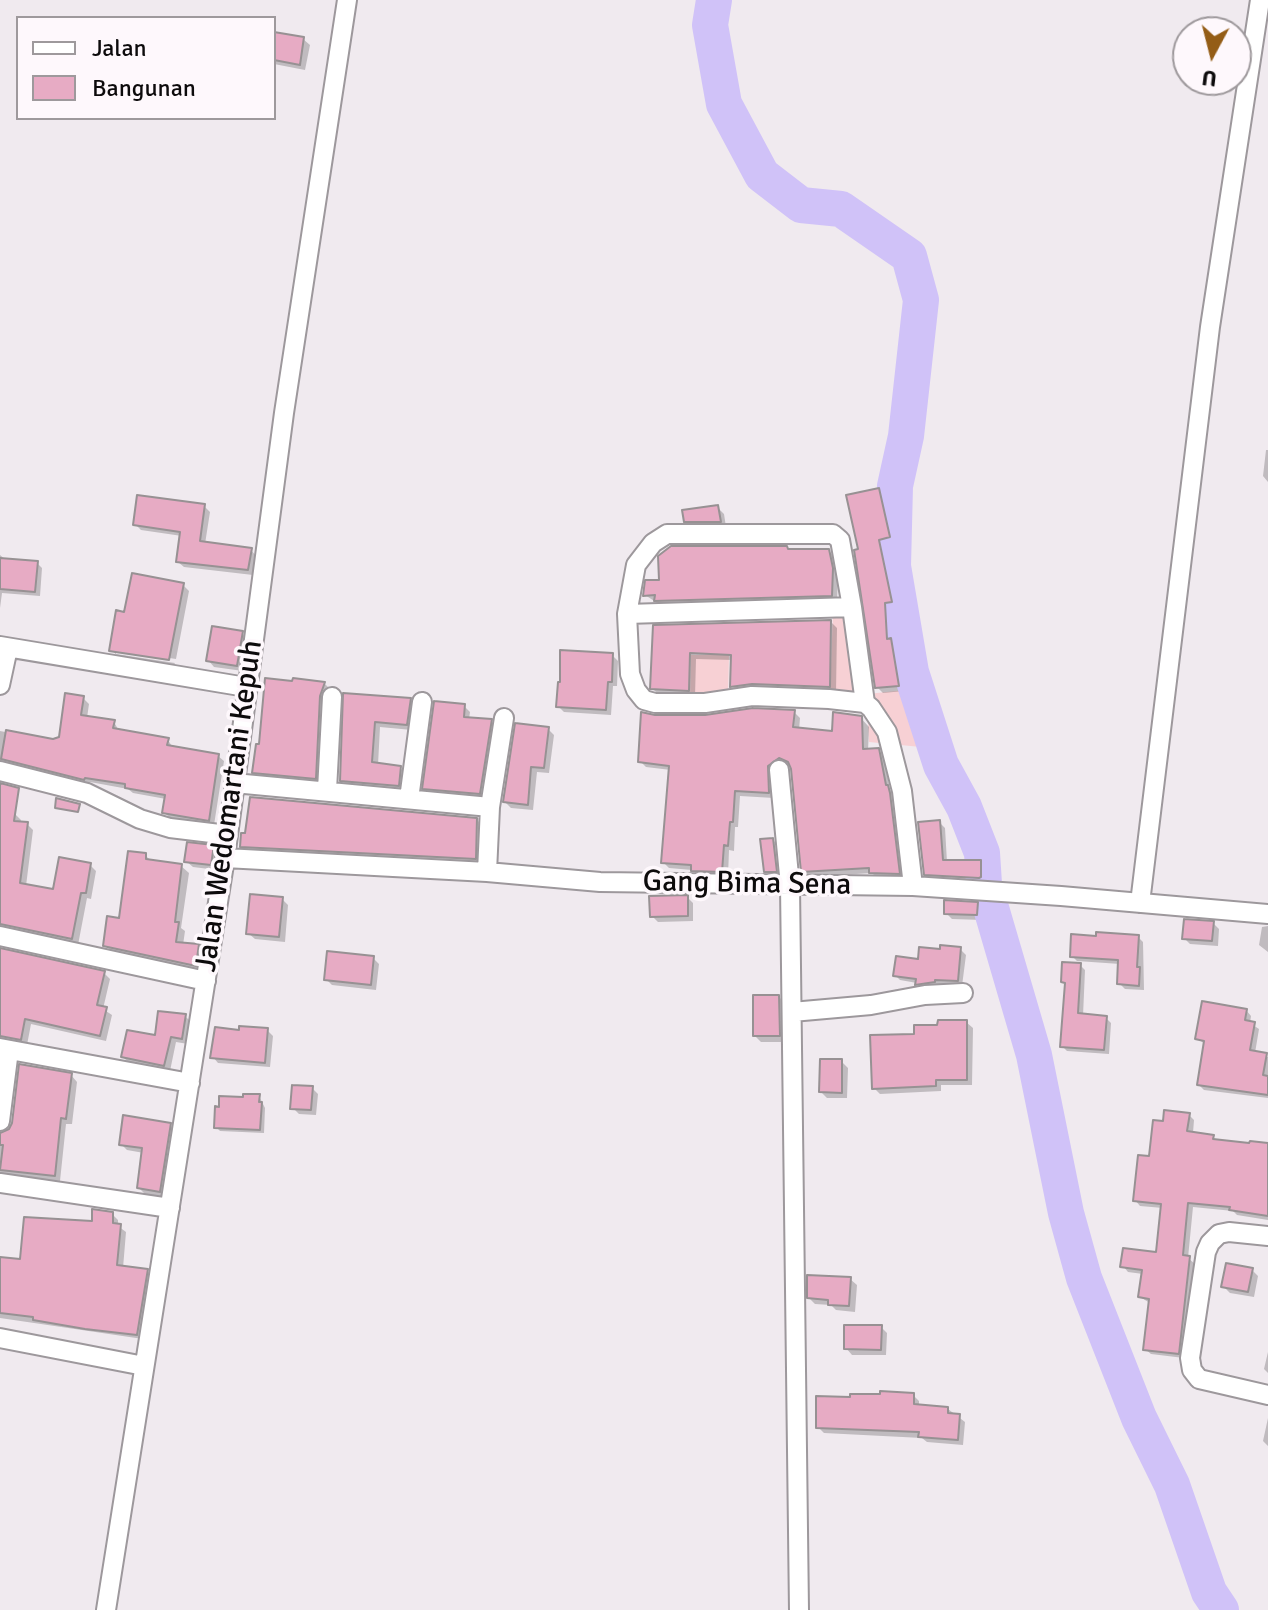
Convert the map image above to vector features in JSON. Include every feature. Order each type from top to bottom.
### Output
[{"type":"street","name":"Jalan Wedomartani Kepuh","points":[[106,1610],[225,858],[284,413],[347,0]]},
{"type":"street","points":[[1140,903],[1210,327],[1260,0]]},
{"type":"street","points":[[865,703],[752,696],[705,703],[655,703],[644,700],[630,674],[627,614],[636,565],[659,537],[676,533],[833,534],[840,540],[865,703],[882,721],[892,752],[902,791],[913,886]]},
{"type":"street","points":[[627,614],[852,607]]},
{"type":"street","points":[[0,685],[4,647],[246,687]]},
{"type":"street","points":[[327,790],[332,697]]},
{"type":"street","points":[[409,799],[422,702]]},
{"type":"street","points":[[487,872],[490,807],[504,718]]},
{"type":"street","points":[[779,770],[790,886],[799,1610]]},
{"type":"street","points":[[0,771],[87,793],[140,819],[170,828],[228,835]]},
{"type":"street","points":[[234,783],[490,807]]},
{"type":"street","name":"Gang Bima Sena","points":[[225,858],[487,872],[600,882],[913,886],[1268,914]]},
{"type":"street","points":[[0,936],[206,981]]},
{"type":"street","points":[[792,1012],[963,993]]},
{"type":"street","points":[[0,1121],[4,1049],[190,1083]]},
{"type":"street","points":[[0,1183],[170,1208]]},
{"type":"street","points":[[1268,1236],[1224,1233],[1210,1243],[1190,1358],[1192,1370],[1199,1379],[1268,1395]]},
{"type":"street","points":[[0,1338],[144,1366]]},
{"type":"shaded area","points":[[833,612],[850,612],[863,696],[830,690]]},
{"type":"shaded area","points":[[691,655],[729,655],[728,698],[690,699]]},
{"type":"shaded area","points":[[906,690],[921,747],[869,742],[867,694]]},
{"type":"building","points":[[276,32],[304,37],[300,65],[276,60]]},
{"type":"building","points":[[879,488],[890,537],[879,540],[892,602],[885,603],[887,639],[891,638],[899,686],[875,688],[854,550],[858,549],[846,495]]},
{"type":"building","points":[[137,495],[205,504],[200,541],[252,548],[248,570],[176,562],[180,532],[133,525]]},
{"type":"building","points":[[718,505],[721,522],[684,522],[682,510]]},
{"type":"building","points":[[671,546],[829,549],[833,568],[832,596],[654,601],[655,595],[643,596],[645,580],[659,580],[658,556]]},
{"type":"building","points":[[0,558],[38,561],[35,592],[0,589]]},
{"type":"building","points":[[132,573],[184,583],[169,660],[109,651],[116,610],[124,612]]},
{"type":"building","points":[[831,620],[830,687],[752,684],[730,687],[731,655],[690,653],[689,691],[650,689],[653,625]]},
{"type":"building","points":[[212,626],[243,631],[237,666],[206,661]]},
{"type":"building","points":[[560,650],[613,653],[612,682],[608,682],[606,710],[556,707]]},
{"type":"building","points":[[265,678],[325,682],[320,696],[316,779],[252,773],[256,744],[259,744]]},
{"type":"building","points":[[65,693],[84,696],[81,715],[115,720],[113,728],[169,738],[167,745],[219,754],[209,821],[162,813],[165,795],[125,788],[125,784],[84,780],[1,759],[6,730],[53,739],[59,737]]},
{"type":"building","points":[[343,693],[411,698],[407,725],[375,722],[372,762],[401,766],[399,786],[340,781]]},
{"type":"building","points":[[434,701],[465,704],[464,717],[492,719],[480,794],[422,789]]},
{"type":"building","points":[[753,708],[795,710],[793,727],[832,731],[833,712],[862,716],[863,749],[879,748],[890,793],[900,874],[869,873],[869,868],[801,872],[791,769],[788,762],[779,758],[768,766],[769,793],[735,791],[733,822],[730,822],[728,846],[724,845],[722,872],[691,871],[691,865],[661,863],[669,766],[638,762],[641,712],[705,715]]},
{"type":"building","points":[[515,723],[549,727],[544,768],[531,767],[528,805],[503,802]]},
{"type":"building","points":[[0,783],[19,788],[14,821],[28,822],[20,883],[53,889],[59,857],[91,863],[86,893],[81,893],[72,939],[0,924]]},
{"type":"building","points":[[250,797],[477,818],[476,859],[240,847]]},
{"type":"building","points":[[56,798],[80,804],[78,812],[55,808]]},
{"type":"building","points":[[940,820],[943,860],[981,860],[981,877],[924,875],[918,822]]},
{"type":"building","points":[[773,838],[777,872],[764,872],[760,839]]},
{"type":"building","points":[[187,842],[214,845],[211,865],[184,862]]},
{"type":"building","points":[[128,851],[146,853],[146,859],[182,864],[175,922],[179,922],[176,942],[199,944],[196,966],[103,946],[107,916],[119,918]]},
{"type":"building","points":[[250,894],[283,897],[279,937],[246,934]]},
{"type":"building","points":[[688,895],[688,916],[650,917],[649,896]]},
{"type":"building","points":[[944,900],[978,902],[977,915],[944,914]]},
{"type":"building","points":[[1184,919],[1214,921],[1212,941],[1182,939]]},
{"type":"building","points":[[1096,932],[1139,935],[1139,986],[1117,984],[1118,960],[1070,957],[1071,934],[1096,936]]},
{"type":"building","points":[[940,945],[961,947],[958,981],[935,980],[915,985],[916,979],[893,976],[896,956],[918,959],[919,947],[940,949]]},
{"type":"building","points":[[0,948],[105,971],[97,1005],[107,1007],[100,1036],[25,1019],[21,1040],[0,1036]]},
{"type":"building","points":[[327,951],[374,956],[371,985],[324,980]]},
{"type":"building","points":[[1062,962],[1081,963],[1078,1013],[1107,1016],[1104,1050],[1060,1047],[1065,983],[1061,982]]},
{"type":"building","points":[[753,995],[779,995],[780,1036],[753,1036]]},
{"type":"building","points":[[1202,1001],[1247,1009],[1245,1020],[1255,1022],[1250,1050],[1267,1053],[1263,1075],[1268,1076],[1268,1095],[1197,1085],[1204,1041],[1195,1039]]},
{"type":"building","points":[[158,1011],[186,1014],[182,1039],[171,1037],[164,1066],[121,1057],[127,1030],[155,1035]]},
{"type":"building","points":[[938,1020],[967,1020],[967,1080],[936,1080],[936,1086],[872,1089],[870,1035],[914,1034],[914,1025],[937,1025]]},
{"type":"building","points":[[239,1026],[268,1028],[265,1063],[210,1058],[215,1027],[239,1030]]},
{"type":"building","points":[[820,1059],[842,1059],[842,1093],[819,1092]]},
{"type":"building","points":[[19,1064],[72,1073],[66,1119],[61,1118],[55,1176],[0,1170],[3,1145],[0,1145],[0,1133],[9,1129],[12,1123]]},
{"type":"building","points":[[292,1085],[313,1086],[311,1110],[290,1109]]},
{"type":"building","points":[[243,1094],[260,1094],[260,1130],[214,1128],[215,1106],[219,1107],[219,1096],[243,1097]]},
{"type":"building","points":[[1164,1110],[1190,1113],[1187,1131],[1214,1135],[1213,1139],[1268,1143],[1268,1216],[1229,1210],[1230,1207],[1188,1203],[1183,1255],[1190,1256],[1179,1354],[1143,1350],[1149,1299],[1138,1297],[1142,1270],[1120,1267],[1123,1248],[1156,1252],[1161,1204],[1133,1201],[1138,1155],[1149,1156],[1153,1120],[1163,1121]]},
{"type":"building","points":[[123,1115],[171,1123],[160,1192],[137,1188],[142,1148],[119,1145]]},
{"type":"building","points":[[92,1209],[113,1212],[113,1223],[121,1224],[117,1265],[148,1269],[137,1335],[0,1313],[0,1257],[20,1259],[24,1217],[92,1221]]},
{"type":"building","points":[[1226,1263],[1253,1268],[1248,1292],[1221,1287]]},
{"type":"building","points":[[807,1275],[851,1277],[849,1306],[828,1305],[828,1300],[807,1298]]},
{"type":"building","points":[[844,1325],[882,1325],[881,1350],[844,1349]]},
{"type":"building","points":[[880,1391],[914,1393],[914,1404],[948,1407],[948,1413],[960,1414],[958,1440],[918,1437],[919,1432],[816,1428],[816,1396],[850,1397],[850,1394],[880,1394]]},
{"type":"waterway","points":[[714,0],[710,25],[724,104],[762,175],[801,205],[841,209],[909,256],[921,300],[906,436],[895,486],[893,566],[911,672],[941,765],[964,807],[982,853],[984,884]]},
{"type":"waterway","points":[[991,908],[1034,1055],[1066,1213],[1084,1278],[1139,1418],[1172,1485],[1209,1592],[1221,1610]]}]
